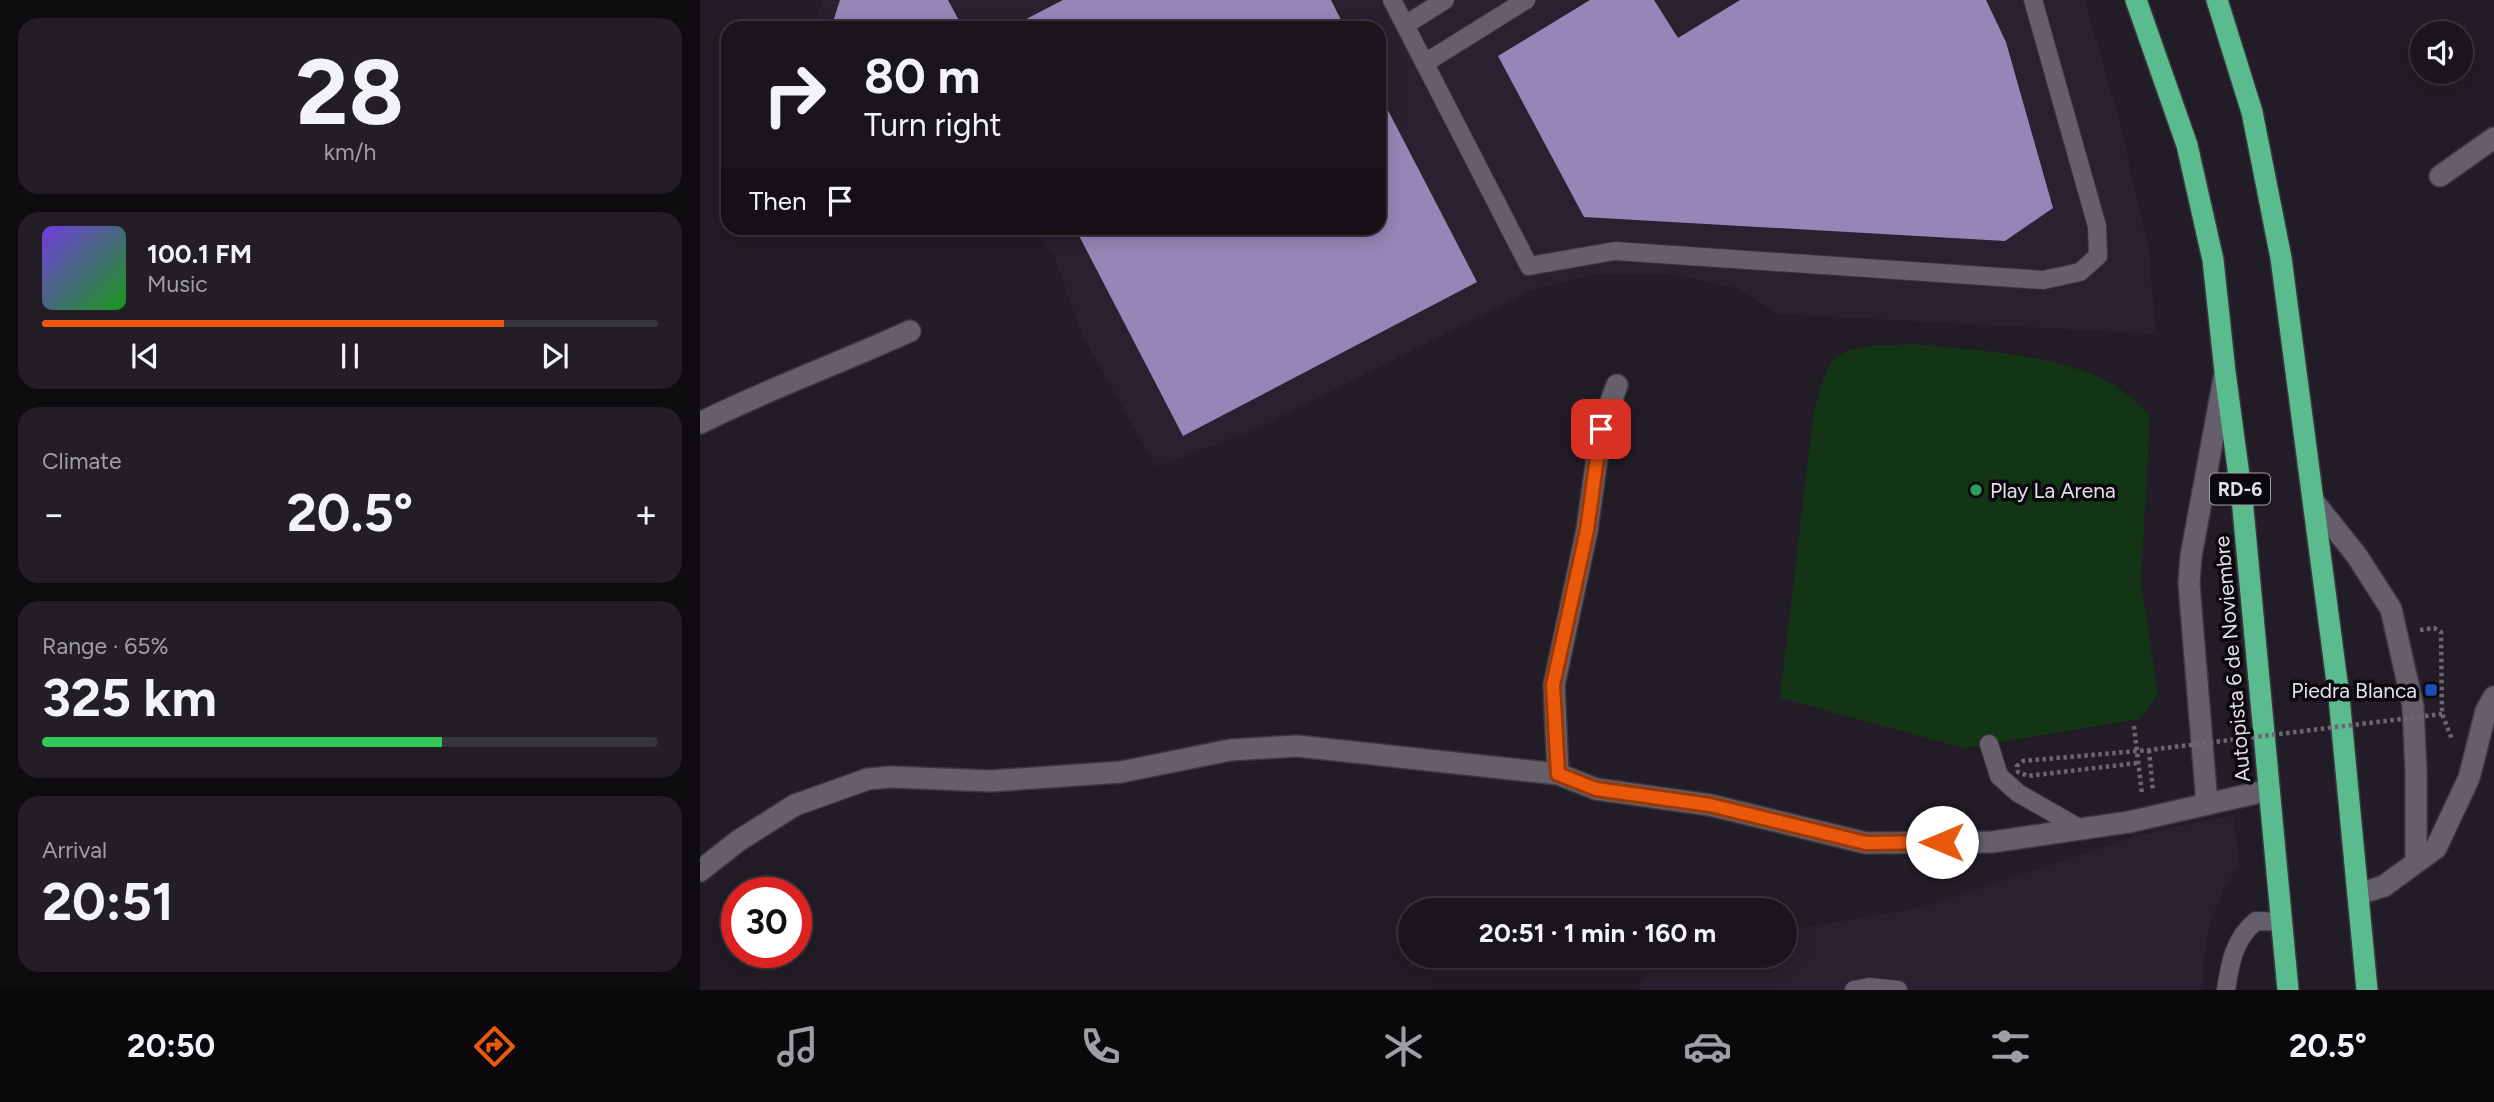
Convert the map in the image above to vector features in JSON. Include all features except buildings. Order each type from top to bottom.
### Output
[{"type":"highway","name":"Autopista 6 de Noviembre","points":[[2136,0],[2188,145],[2213,260],[2242,498],[2288,990]]},
{"type":"highway","points":[[2217,0],[2252,112],[2281,258],[2339,697],[2367,990]]},
{"type":"street","points":[[2440,176],[2494,138]]},
{"type":"street","points":[[700,424],[756,395],[823,370],[909,331]]},
{"type":"street","points":[[2207,804],[2189,584],[2191,556],[2225,372]]},
{"type":"street","points":[[1558,774],[1553,685],[1587,530],[1601,429],[1616,385]]},
{"type":"street","points":[[2314,502],[2357,556],[2391,609],[2413,706],[2416,862]]},
{"type":"street","points":[[2359,894],[2384,886],[2435,848],[2469,778],[2486,710],[2494,697]]},
{"type":"street","points":[[700,871],[737,841],[795,805],[868,779],[891,777],[991,781],[1121,772],[1230,750],[1297,746],[1558,774],[1596,789],[1710,805],[1866,843],[1992,842],[2129,822],[2269,790]]},
{"type":"lane","points":[[1392,0],[1529,266],[1615,251],[2043,280],[2080,272],[2098,256],[2097,226],[2033,0]]},
{"type":"lane","points":[[1405,25],[1445,0]]},
{"type":"lane","points":[[1424,63],[1526,0]]},
{"type":"lane","points":[[1989,744],[1999,776],[2018,793],[2081,829]]},
{"type":"lane","points":[[2226,990],[2234,951],[2245,931],[2256,921],[2283,922]]},
{"type":"lane","points":[[1854,990],[1869,987],[1898,990]]},
{"type":"path","points":[[2137,763],[2028,776],[2018,772],[2017,766],[2024,761],[2149,750],[2442,714],[2441,632],[2434,628],[2397,633]]},
{"type":"path","points":[[2134,726],[2141,794],[2154,793],[2149,750]]},
{"type":"shaded area","points":[[823,0],[2085,0],[2119,119],[2149,251],[2156,334],[1778,314],[1736,288],[1669,274],[1591,275],[1532,290],[1259,428],[1156,467],[1082,335],[1055,259],[1040,235],[1386,235],[1386,21],[816,21]]},
{"type":"shaded area","points":[[2233,815],[2240,865],[2226,885],[2210,923],[2203,962],[2203,990],[1639,990],[1649,968],[1797,968],[1797,929],[1923,907],[2139,835]]},
{"type":"green space","name":"Play La Arena","points":[[1912,344],[2018,355],[2072,367],[2117,387],[2150,415],[2141,584],[2158,694],[2140,719],[1964,748],[1780,698],[1813,417],[1825,376],[1832,362],[1845,352],[1873,346]]},
{"type":"place","name":"Play La Arena","points":[[1976,490]]},
{"type":"place","name":"Piedra Blanca","points":[[2431,690]]},
{"type":"route","points":[[1601,429],[1587,530],[1553,685],[1558,774],[1596,789],[1710,805],[1866,843],[1942,842]]}]
